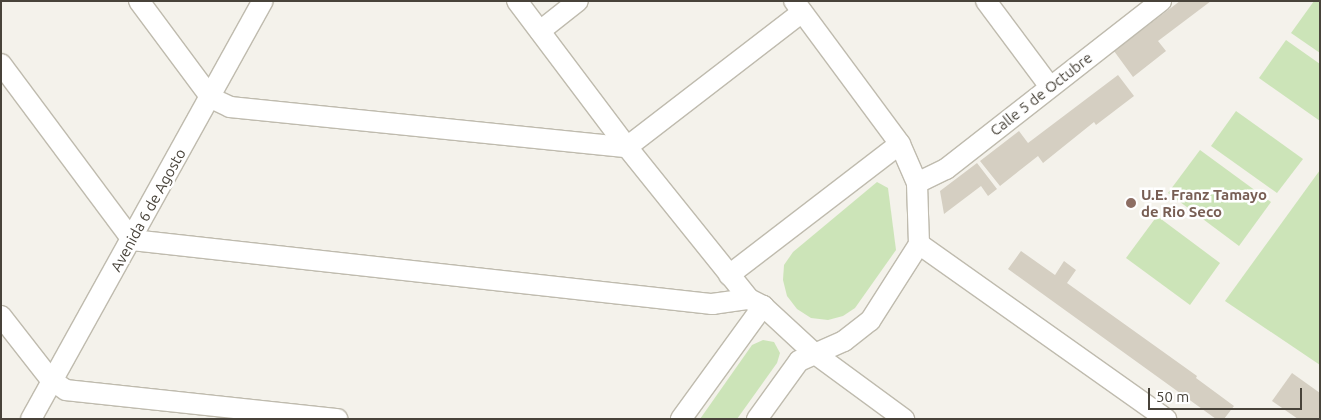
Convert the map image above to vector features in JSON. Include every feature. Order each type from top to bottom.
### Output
[{"type":"street","points":[[139,1],[210,98],[230,107],[627,147],[798,6],[900,144],[917,183],[919,244],[870,321],[844,340],[799,361],[757,419]]},
{"type":"street","name":"Avenida 6 de Agosto","points":[[31,419],[263,1]]},
{"type":"street","points":[[517,1],[627,147],[728,275],[814,353],[904,419]]},
{"type":"street","points":[[540,31],[578,1]]},
{"type":"street","points":[[986,1],[1050,87]]},
{"type":"street","name":"Calle 5 de Octubre","points":[[917,183],[946,169],[1162,1]]},
{"type":"street","points":[[1,64],[132,240],[712,304],[756,302]]},
{"type":"street","points":[[728,275],[900,144]]},
{"type":"street","points":[[919,244],[1166,419]]},
{"type":"street","points":[[681,419],[756,302]]},
{"type":"street","points":[[1,316],[51,380],[66,390],[337,419]]},
{"type":"green space","points":[[1314,1],[1320,1],[1320,53],[1291,33]]},
{"type":"green space","points":[[1286,40],[1320,64],[1320,121],[1259,78]]},
{"type":"green space","points":[[1236,111],[1303,159],[1277,193],[1211,146]]},
{"type":"green space","points":[[1200,150],[1271,202],[1239,246],[1168,193]]},
{"type":"green space","points":[[1320,170],[1320,365],[1225,301]]},
{"type":"green space","points":[[877,182],[888,188],[896,250],[855,308],[843,316],[828,320],[811,318],[797,309],[787,296],[783,280],[784,265],[793,252]]},
{"type":"green space","points":[[1157,216],[1220,263],[1190,305],[1126,258]]},
{"type":"green space","points":[[763,340],[774,342],[780,353],[777,363],[737,419],[700,419],[752,345]]},
{"type":"building","points":[[1180,1],[1211,1],[1158,41],[1166,51],[1133,77],[1114,51]]},
{"type":"building","points":[[1118,75],[1134,96],[1096,125],[1094,122],[1043,163],[1038,156],[1000,186],[980,161],[1019,131],[1028,143]]},
{"type":"building","points":[[977,163],[997,189],[988,196],[981,186],[944,214],[940,191]]},
{"type":"building","points":[[1021,251],[1055,275],[1064,261],[1076,270],[1067,283],[1197,376],[1196,378],[1234,406],[1224,419],[1216,419],[1008,269]]},
{"type":"building","points":[[1292,373],[1320,393],[1320,419],[1298,419],[1272,401]]},
{"type":"place","name":"U.E. Franz Tamayo de Rio Seco","points":[[1131,203]]}]
